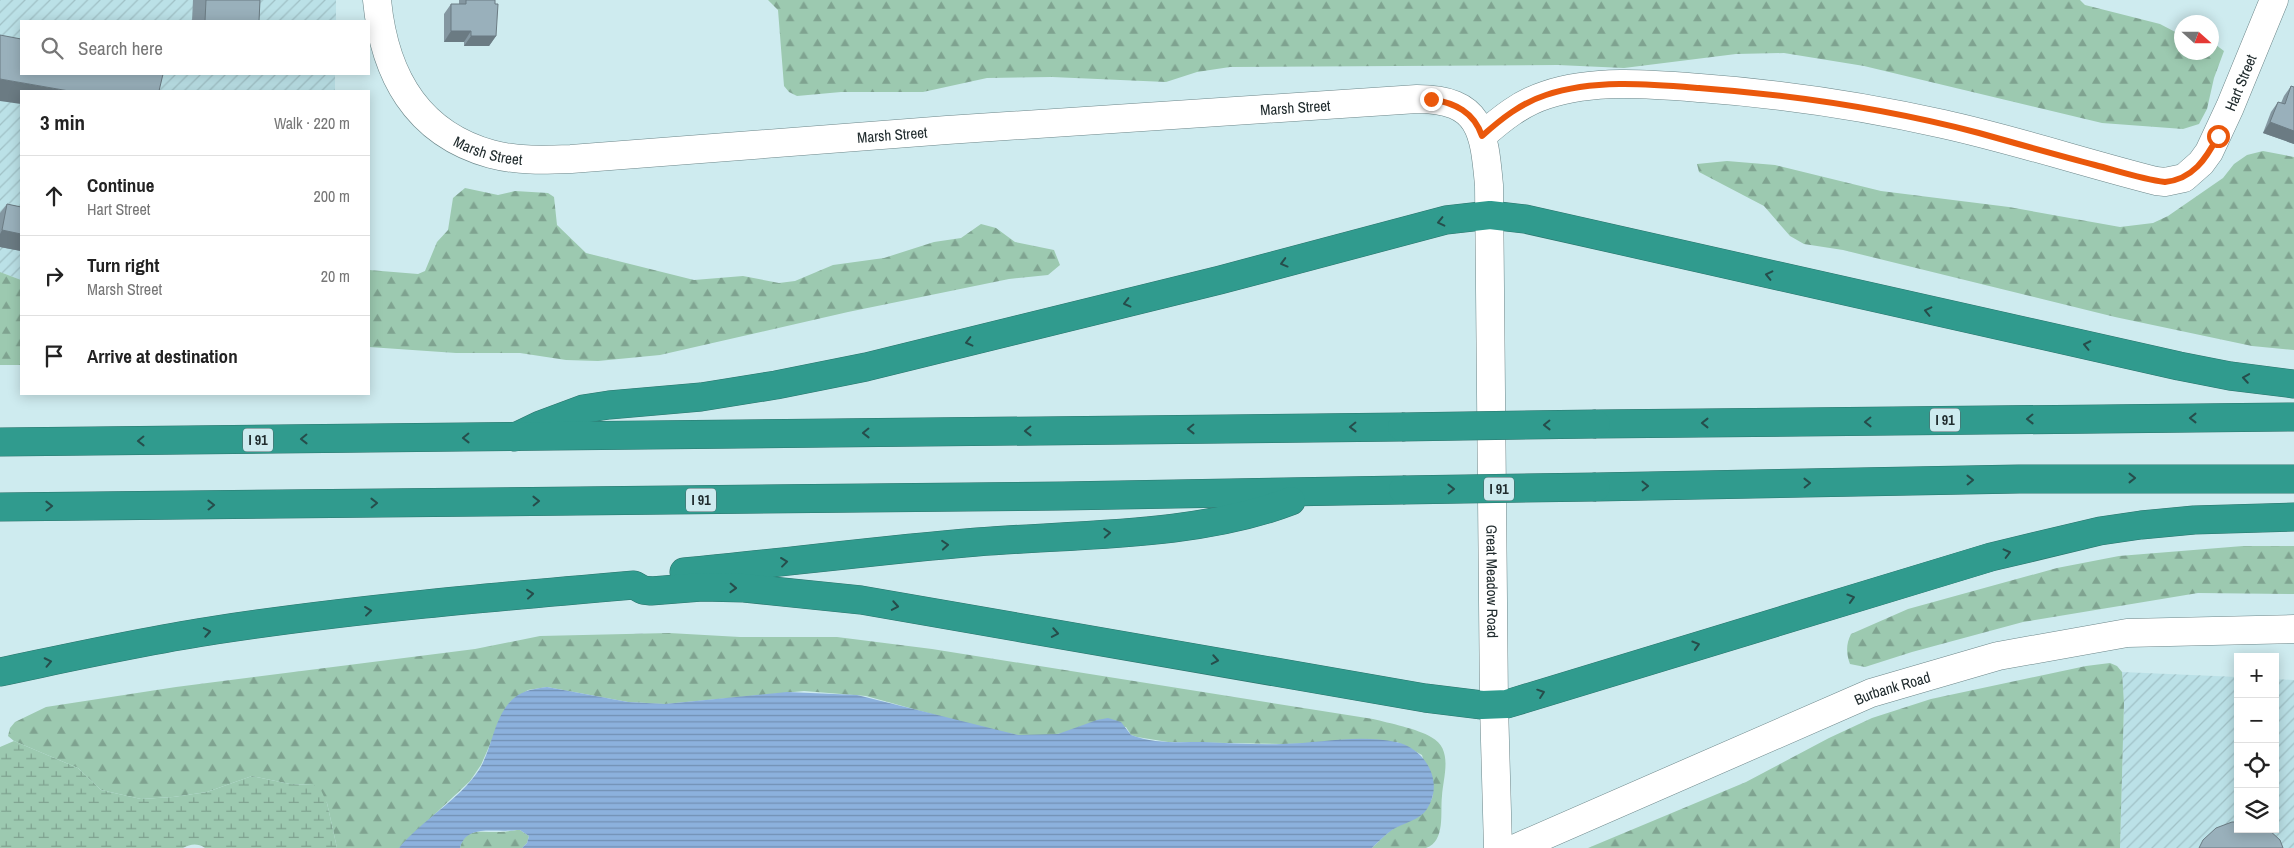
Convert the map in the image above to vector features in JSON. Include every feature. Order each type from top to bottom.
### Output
[{"type":"highway","points":[[515,437],[540,425],[583,409],[701,397],[827,375],[1220,280],[1446,220],[1490,215],[1525,219],[2188,368],[2263,381],[2294,384]]},
{"type":"highway","name":"I 91","points":[[0,442],[2294,417]]},
{"type":"highway","name":"I 91","points":[[0,507],[1313,492],[2019,479],[2294,479]]},
{"type":"highway","points":[[0,672],[166,639],[271,622],[634,584],[641,578],[656,574],[760,565],[889,550],[1188,525],[1253,513],[1285,504],[1313,492]]},
{"type":"highway","points":[[634,584],[643,590],[651,591],[702,587],[744,588],[861,600],[1425,698],[1494,705],[1518,701],[1578,680],[1871,592],[1990,557],[2055,541],[2141,525],[2243,517],[2294,516]]},
{"type":"street","name":"Marsh Street","points":[[377,0],[385,52],[399,82],[413,104],[424,116],[456,140],[492,154],[515,158],[571,159],[947,130],[1417,99],[1444,101],[1464,110],[1475,122],[1482,136]]},
{"type":"street","name":"Hart Street","points":[[1482,136],[1520,107],[1536,99],[1559,92],[1595,86],[1672,86],[1780,95],[1884,112],[1978,133],[2156,181],[2175,181],[2192,173],[2210,152],[2274,0]]},
{"type":"street","name":"Great Meadow Road","points":[[1482,136],[1485,148],[1490,215],[1494,705],[1498,848]]},
{"type":"street","name":"Burbank Road","points":[[1516,848],[1871,693],[1998,656],[2127,633],[2294,629]]},
{"type":"shaded area","points":[[0,0],[336,0],[336,20],[20,20],[20,75],[335,75],[335,90],[20,90],[20,280],[0,272]]},
{"type":"shaded area","points":[[2122,672],[2234,677],[2234,833],[2279,833],[2279,679],[2294,680],[2294,848],[2120,848],[2124,703]]},
{"type":"green space","points":[[768,0],[2080,0],[2085,5],[2160,24],[2174,31],[2174,60],[2219,60],[2219,47],[2224,51],[2214,78],[2207,109],[2199,124],[2183,129],[2102,123],[1864,66],[1784,53],[1736,54],[1624,68],[1558,65],[1230,67],[1197,72],[1166,82],[1052,77],[987,78],[923,92],[841,92],[797,96],[789,92],[784,86],[778,10]]},
{"type":"green space","points":[[2263,151],[2294,157],[2294,350],[2252,346],[2115,317],[1843,250],[1804,244],[1790,236],[1764,206],[1699,172],[1697,164],[1727,161],[1775,165],[1881,191],[2009,207],[2120,227],[2153,223],[2168,216],[2223,178],[2234,164],[2247,155]]},
{"type":"green space","points":[[465,188],[498,195],[515,191],[548,193],[554,197],[557,225],[586,253],[694,280],[743,276],[779,283],[795,281],[833,265],[884,258],[934,242],[961,238],[981,224],[996,228],[1015,242],[1054,250],[1060,265],[1048,275],[1009,279],[848,312],[660,355],[598,361],[566,360],[520,353],[456,353],[370,347],[370,270],[418,274],[425,271],[437,242],[448,230],[453,198]]},
{"type":"green space","points":[[0,272],[20,280],[20,365],[0,365]]},
{"type":"green space","points":[[2243,546],[2294,546],[2294,594],[2198,593],[2023,622],[1912,652],[1865,667],[1850,664],[1847,645],[1851,634],[1908,609],[2057,568],[2119,556]]},
{"type":"green space","points":[[669,633],[740,637],[837,637],[932,649],[1395,724],[1431,737],[1443,749],[1446,764],[1439,833],[1437,839],[1426,848],[1372,848],[1390,831],[1415,818],[1425,810],[1433,796],[1422,755],[1397,742],[1282,744],[1168,742],[1131,735],[1126,727],[1037,736],[1018,735],[986,729],[866,696],[804,691],[665,704],[628,702],[547,687],[528,690],[510,702],[481,765],[470,781],[399,848],[337,848],[327,803],[313,785],[290,784],[252,776],[207,792],[141,799],[101,790],[78,768],[14,741],[8,736],[10,728],[15,722],[46,707],[176,687],[475,649],[540,636]]},
{"type":"green space","points":[[2110,663],[2117,666],[2122,672],[2124,703],[2120,848],[1588,848],[1746,782],[1829,738],[1872,718],[1931,699],[2086,666]]},
{"type":"green space","points":[[14,741],[78,768],[101,790],[141,799],[207,792],[252,776],[290,784],[313,785],[320,788],[327,803],[337,848],[205,848],[194,845],[183,848],[0,848],[0,747]]},
{"type":"green space","points":[[520,830],[529,836],[527,843],[522,848],[460,848],[466,836],[476,832]]},
{"type":"water","points":[[547,687],[628,702],[665,704],[787,692],[857,695],[1018,735],[1058,734],[1108,718],[1121,722],[1131,735],[1158,741],[1272,744],[1354,739],[1382,740],[1406,745],[1416,751],[1429,768],[1434,788],[1432,799],[1424,813],[1416,819],[1392,830],[1372,848],[522,848],[527,843],[529,836],[520,830],[516,830],[475,832],[463,840],[460,848],[399,848],[418,828],[471,781],[483,762],[499,719],[509,703],[521,693]]},
{"type":"building","points":[[206,0],[260,0],[259,20],[205,20]]},
{"type":"building","points":[[466,0],[495,0],[495,4],[498,4],[496,36],[471,36],[471,31],[451,31],[451,4],[466,4]]},
{"type":"building","points":[[0,35],[20,39],[20,75],[163,75],[159,90],[63,90],[0,79]]},
{"type":"building","points":[[2291,86],[2294,87],[2294,131],[2270,122],[2278,102],[2285,104]]},
{"type":"building","points":[[7,204],[20,207],[20,234],[2,230]]},
{"type":"building","points":[[2234,822],[2234,833],[2272,833],[2280,840],[2283,848],[2199,848],[2203,840],[2216,828]]},
{"type":"route","points":[[1431,99],[1454,104],[1464,110],[1479,127],[1482,136],[1503,118],[1526,104],[1546,95],[1570,89],[1628,85],[1672,86],[1780,95],[1826,101],[1945,125],[2165,182],[2184,178],[2192,173],[2210,152],[2218,136]]}]
